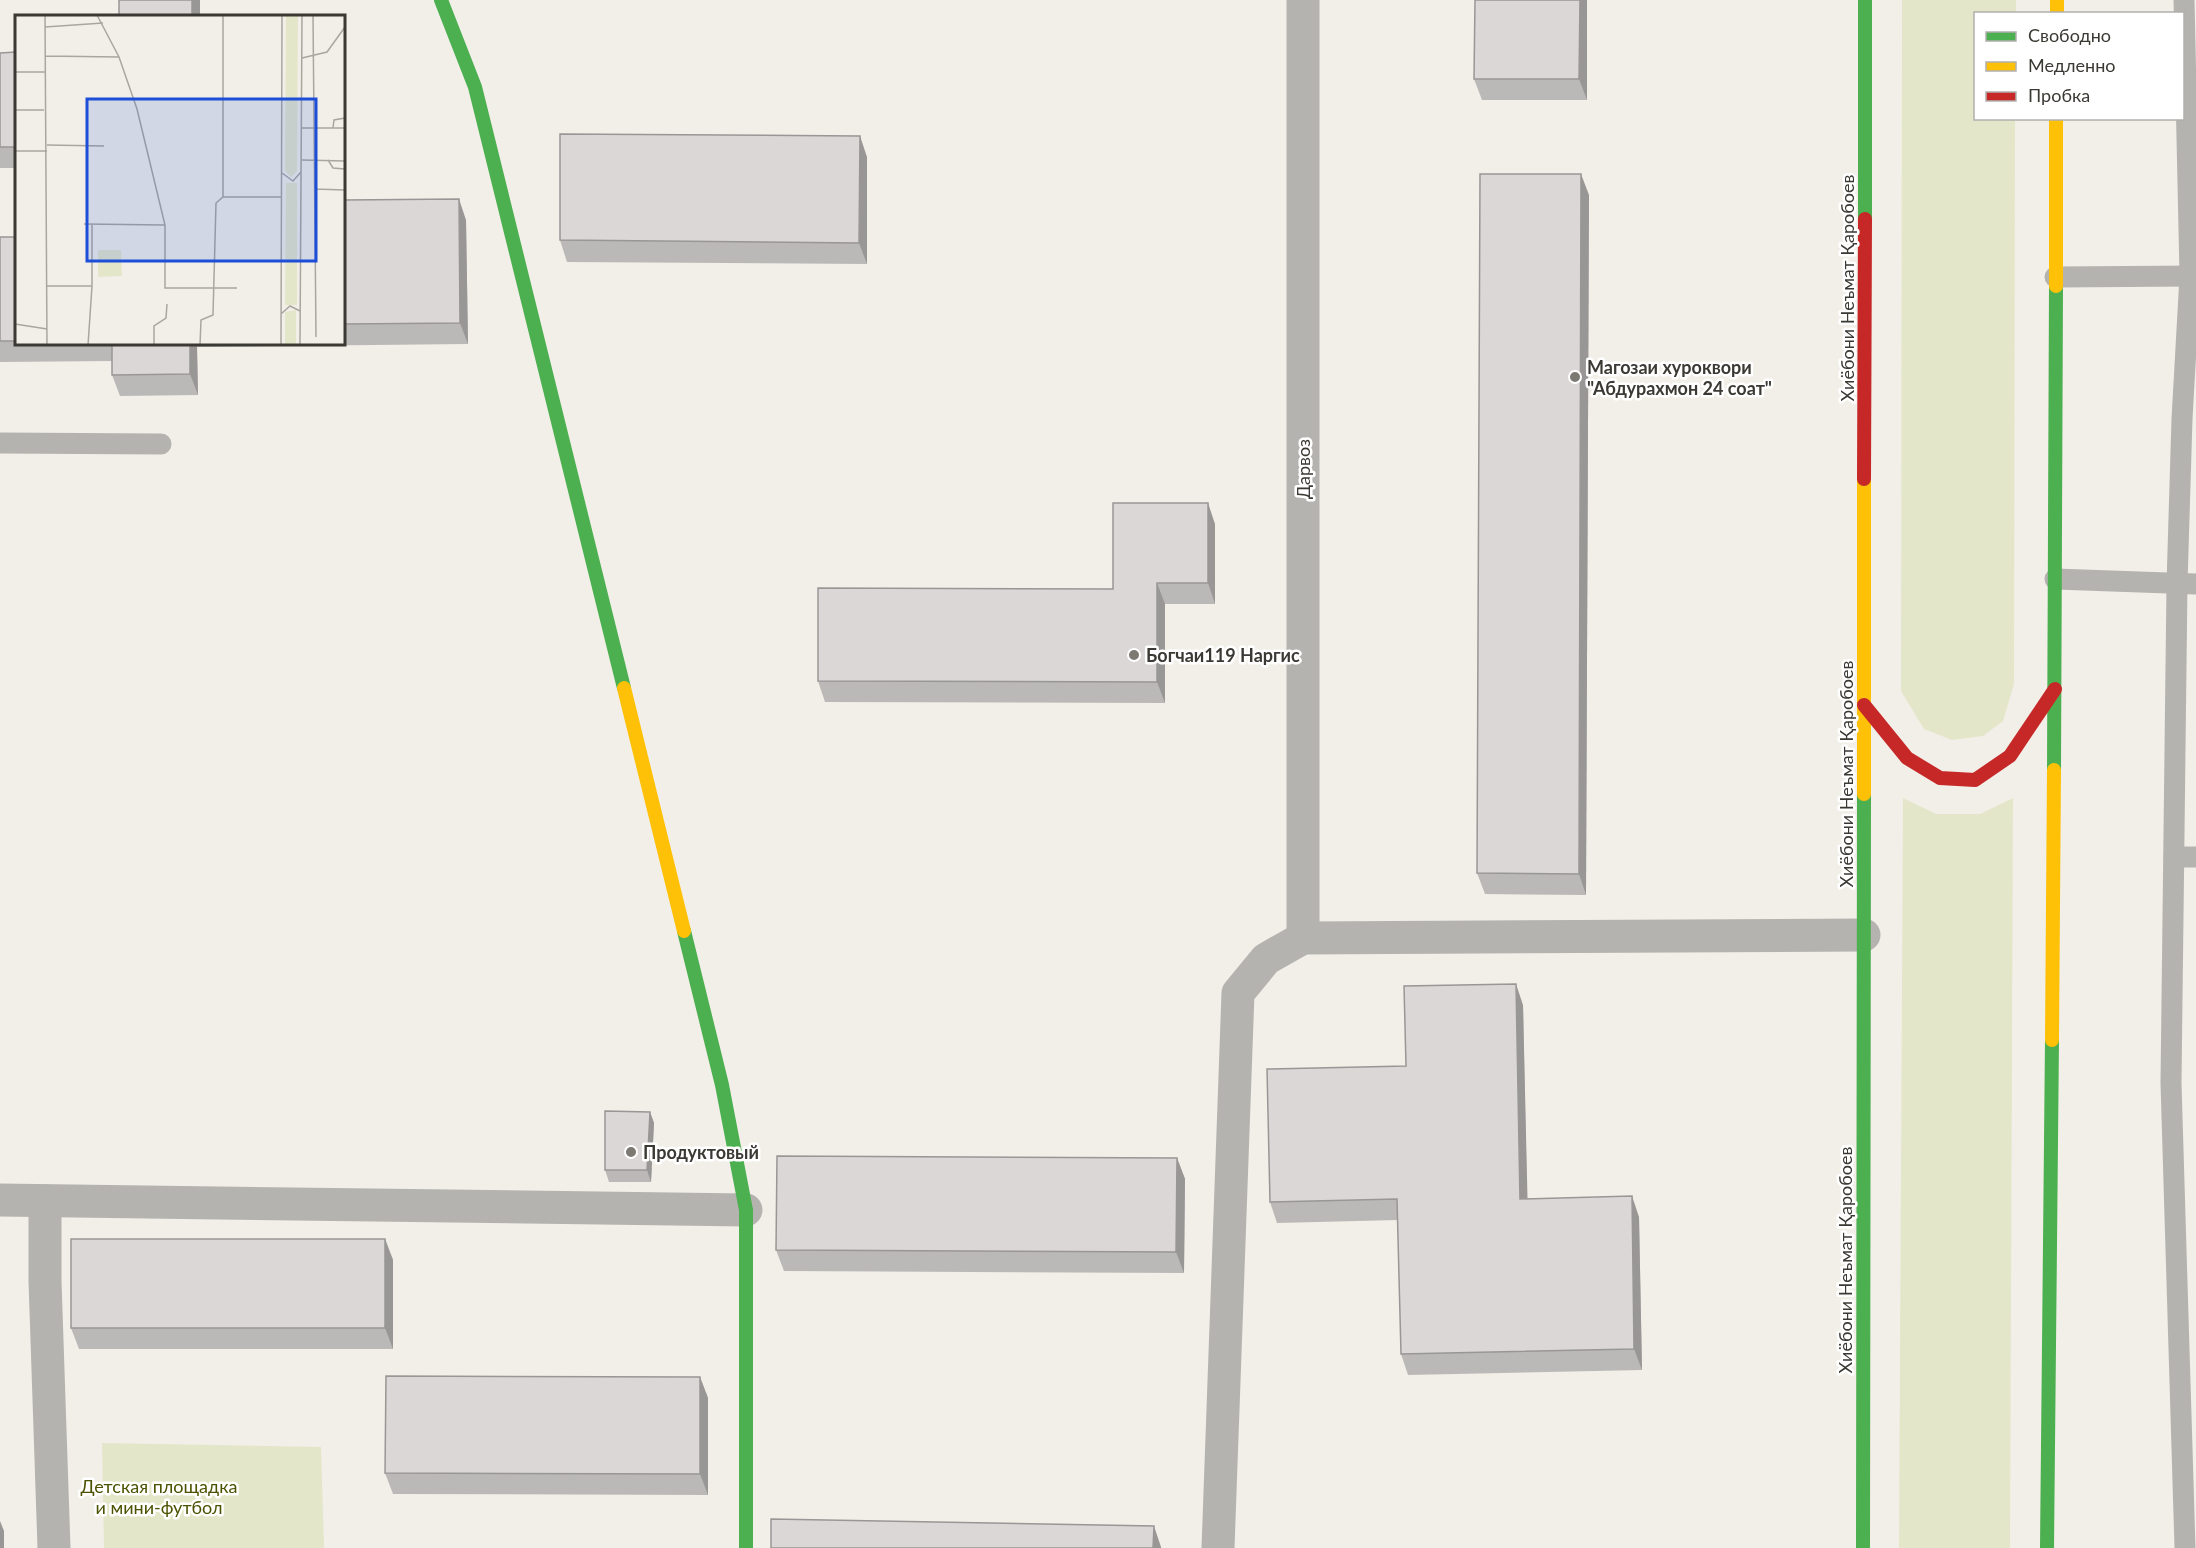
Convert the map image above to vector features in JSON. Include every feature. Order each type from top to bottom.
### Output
[{"type":"main road","points":[[441,0],[475,87],[719,1074],[746,1210],[746,1548]]},
{"type":"main road","name":"Хиёбони Неъмат Қаробоев","points":[[1863,1548],[1865,0]]},
{"type":"main road","points":[[2048,1548],[2055,688],[2056,120]]},
{"type":"main road","points":[[1864,705],[1907,758],[1940,778],[1975,780],[2010,756],[2055,688]]},
{"type":"street","name":"Дарвоз","points":[[1303,0],[1303,938]]},
{"type":"street","points":[[1218,1548],[1238,993],[1266,959],[1303,938],[1864,935]]},
{"type":"street","points":[[0,1200],[746,1210]]},
{"type":"street","points":[[45,1201],[45,1281],[54,1548]]},
{"type":"lane","points":[[2184,0],[2193,276],[2182,419],[2187,584],[2174,857],[2171,1083],[2185,1548]]},
{"type":"lane","points":[[2055,277],[2193,276]]},
{"type":"lane","points":[[0,443],[161,444]]},
{"type":"lane","points":[[2055,579],[2187,584]]},
{"type":"lane","points":[[2174,857],[2196,857]]},
{"type":"green space","points":[[1902,0],[2016,0],[2016,12],[1974,12],[1974,120],[2015,120],[2014,684],[2003,721],[1983,736],[1952,740],[1924,729],[1901,691]]},
{"type":"green space","points":[[1903,798],[1936,814],[1980,814],[2013,798],[2010,1548],[1899,1548]]},
{"type":"green space","name":"Детская площадка и мини-футбол","points":[[102,1443],[321,1447],[324,1548],[104,1548]]},
{"type":"building","points":[[119,0],[192,0],[192,15],[119,15]]},
{"type":"building","points":[[1475,0],[1580,0],[1579,79],[1474,79]]},
{"type":"building","points":[[15,52],[15,147],[0,147],[0,53]]},
{"type":"building","points":[[560,134],[860,136],[859,243],[560,240]]},
{"type":"building","points":[[1480,174],[1581,174],[1579,874],[1477,873]]},
{"type":"building","points":[[459,199],[460,323],[345,324],[345,200]]},
{"type":"building","points":[[0,237],[15,237],[15,341],[0,341]]},
{"type":"building","points":[[112,345],[190,345],[190,374],[112,375]]},
{"type":"building","points":[[1113,503],[1208,503],[1208,583],[1157,583],[1157,682],[818,681],[818,588],[1113,589]]},
{"type":"building","points":[[1516,984],[1520,1199],[1632,1196],[1634,1349],[1401,1354],[1397,1199],[1270,1202],[1267,1069],[1406,1066],[1404,986]]},
{"type":"building","name":"Продуктовый","points":[[605,1111],[650,1112],[647,1170],[605,1170]]},
{"type":"building","points":[[777,1156],[1177,1158],[1176,1252],[776,1250]]},
{"type":"building","points":[[71,1239],[385,1239],[385,1328],[71,1328]]},
{"type":"building","points":[[386,1376],[700,1377],[700,1474],[385,1473]]},
{"type":"building","points":[[771,1519],[1154,1526],[1153,1548],[771,1548]]},
{"type":"traffic: fast","points":[[441,0],[475,87],[624,688]]},
{"type":"traffic: fast","points":[[1865,0],[1865,219]]},
{"type":"traffic: fast","points":[[2054,770],[2056,286]]},
{"type":"traffic: fast","points":[[1863,1548],[1864,794]]},
{"type":"traffic: fast","points":[[684,931],[722,1085],[746,1210],[746,1548]]},
{"type":"traffic: fast","points":[[2047,1548],[2052,1040]]},
{"type":"traffic: slow","points":[[2057,0],[2057,12]]},
{"type":"traffic: slow","points":[[2056,120],[2056,286]]},
{"type":"traffic: slow","points":[[1864,479],[1864,794]]},
{"type":"traffic: slow","points":[[624,688],[684,931]]},
{"type":"traffic: slow","points":[[2052,1040],[2054,770]]},
{"type":"traffic: jam","points":[[1864,479],[1865,219]]},
{"type":"traffic: jam","points":[[1864,705],[1907,758],[1940,778],[1975,780],[2010,756],[2055,689]]},
{"type":"place","name":"Магозаи хуроквори \"Абдурахмон 24 соат\"","points":[[1575,377]]},
{"type":"place","name":"Богчаи119 Наргис","points":[[1134,655]]},
{"type":"place","name":"Продуктовый","points":[[631,1152]]}]
